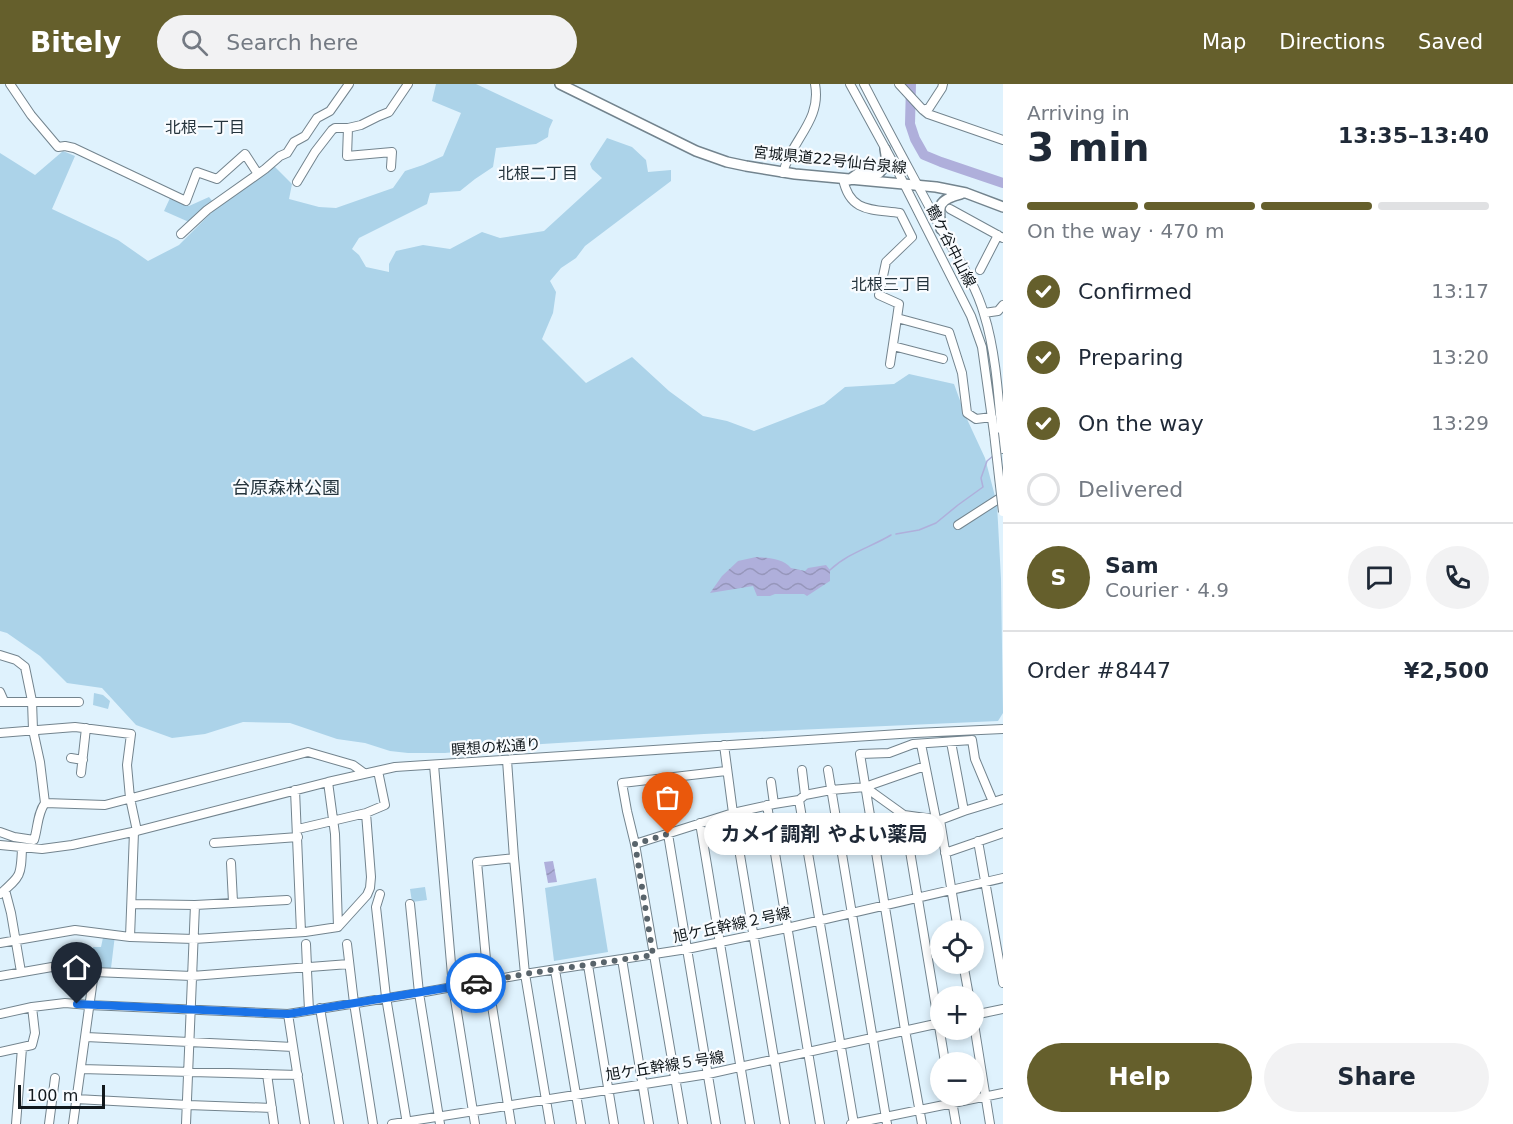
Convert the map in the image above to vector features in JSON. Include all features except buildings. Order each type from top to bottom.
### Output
[{"type":"main road","name":"宮城県道22号仙台泉線","points":[[560,84],[696,151],[727,162],[783,172],[936,187],[966,193],[1003,207]]},
{"type":"main road","points":[[846,179],[859,173],[879,172],[887,160],[885,149]]},
{"type":"main road","points":[[941,228],[938,210],[940,205],[948,197],[966,193]]},
{"type":"street","points":[[10,84],[31,115],[58,147],[74,148],[186,201],[197,172],[217,179],[245,154],[258,174]]},
{"type":"street","points":[[181,234],[207,210],[287,153],[294,142],[305,136],[317,118],[330,111],[349,84]]},
{"type":"street","points":[[297,182],[315,152],[332,130],[361,125],[389,112],[408,84]]},
{"type":"street","points":[[783,172],[785,164],[816,107],[815,84]]},
{"type":"street","name":"鶴ケ谷中山線","points":[[850,84],[904,184],[976,329],[998,416],[998,431]]},
{"type":"street","points":[[921,108],[929,108],[943,84]]},
{"type":"street","points":[[855,93],[865,85],[965,271],[984,313],[994,366],[998,416],[976,419],[967,413],[962,373],[949,332],[897,318]]},
{"type":"street","points":[[900,85],[928,114],[1003,140]]},
{"type":"street","points":[[348,128],[346,156],[392,152],[391,167]]},
{"type":"street","points":[[846,179],[845,189],[854,203],[864,208],[900,213],[912,237],[886,262],[879,295],[899,304],[890,364]]},
{"type":"street","points":[[950,209],[1000,237],[980,270]]},
{"type":"street","points":[[984,313],[1001,310]]},
{"type":"street","points":[[893,346],[943,359]]},
{"type":"street","points":[[998,431],[1003,449]]},
{"type":"street","points":[[998,431],[1003,512]]},
{"type":"street","points":[[958,525],[1003,496]]},
{"type":"street","points":[[0,655],[16,660],[25,667],[32,701],[33,730],[45,803],[38,817],[34,840],[0,832]]},
{"type":"street","points":[[0,692],[2,701],[79,702]]},
{"type":"street","points":[[0,733],[75,727],[131,734],[127,765],[135,831],[130,937]]},
{"type":"street","points":[[81,773],[86,728]]},
{"type":"street","name":"瞑想の松通り","points":[[0,845],[42,849],[63,847],[395,767],[1003,729]]},
{"type":"street","points":[[922,1124],[860,754],[890,753],[913,744],[972,740],[975,759],[993,802]]},
{"type":"street","points":[[951,742],[964,810]]},
{"type":"street","points":[[921,744],[945,853],[956,920]]},
{"type":"street","points":[[724,746],[726,771],[784,1124]]},
{"type":"street","points":[[45,803],[105,805],[308,752],[353,765],[364,773]]},
{"type":"street","points":[[71,758],[83,759]]},
{"type":"street","points":[[507,760],[525,974],[550,1124]]},
{"type":"street","points":[[434,765],[453,987],[475,1124]]},
{"type":"street","points":[[635,844],[733,813],[831,790],[865,787],[925,766]]},
{"type":"street","points":[[801,770],[802,797],[819,920],[853,1124],[887,1120],[932,1106]]},
{"type":"street","points":[[828,770],[887,1120]]},
{"type":"street","points":[[213,843],[298,833],[385,805],[378,771]]},
{"type":"street","points":[[683,1124],[635,844],[622,783],[726,771]]},
{"type":"street","points":[[328,782],[335,834],[338,927]]},
{"type":"street","points":[[771,782],[771,804],[787,928],[820,1124]]},
{"type":"street","points":[[865,787],[904,815],[938,819],[1003,800]]},
{"type":"street","points":[[295,790],[301,932]]},
{"type":"street","points":[[0,943],[75,930],[130,937],[194,939],[301,932],[338,927],[367,895],[370,888],[366,813]]},
{"type":"street","points":[[904,815],[932,986]]},
{"type":"street","points":[[700,823],[750,1124]]},
{"type":"street","points":[[945,853],[1003,833]]},
{"type":"street","points":[[668,834],[716,1124]]},
{"type":"street","points":[[978,841],[1003,983]]},
{"type":"street","points":[[21,972],[11,913],[2,892],[16,880],[21,872],[22,848]]},
{"type":"street","points":[[512,1124],[488,981],[477,862],[514,858]]},
{"type":"street","points":[[231,863],[233,902]]},
{"type":"street","name":"旭ケ丘幹線２号線","points":[[0,1014],[65,1003],[288,1014],[687,949],[1003,878]]},
{"type":"street","points":[[380,894],[376,907],[386,997],[407,1123]]},
{"type":"street","points":[[132,904],[195,905],[286,900]]},
{"type":"street","points":[[410,904],[419,993],[440,1120]]},
{"type":"street","points":[[186,1124],[195,905]]},
{"type":"street","points":[[306,944],[309,1010]]},
{"type":"street","points":[[347,944],[373,1124]]},
{"type":"street","points":[[622,959],[649,1124]]},
{"type":"street","points":[[0,976],[69,964],[92,966],[94,972],[73,1124]]},
{"type":"street","points":[[94,972],[192,976],[349,964]]},
{"type":"street","points":[[588,965],[614,1124]]},
{"type":"street","points":[[555,970],[581,1124]]},
{"type":"street","points":[[0,1052],[30,1046],[33,1043],[32,1007]]},
{"type":"street","points":[[320,1008],[339,1124]]},
{"type":"street","points":[[984,1013],[1003,1009]]},
{"type":"street","points":[[288,1014],[305,1124]]},
{"type":"street","name":"旭ケ丘幹線５号線","points":[[392,1124],[440,1120],[473,1111],[708,1074],[930,1025]]},
{"type":"street","points":[[86,1037],[293,1047]]},
{"type":"street","points":[[976,1040],[990,1124]]},
{"type":"street","points":[[16,1124],[22,1047]]},
{"type":"street","points":[[81,1069],[297,1075]]},
{"type":"street","points":[[267,1074],[274,1124]]},
{"type":"street","points":[[49,1124],[55,1078]]},
{"type":"street","points":[[985,1096],[1003,1093]]},
{"type":"street","points":[[76,1099],[272,1108]]},
{"type":"street","points":[[953,1106],[956,1124]]},
{"type":"shaded area","name":"台原森林公園","points":[[436,84],[476,84],[553,120],[548,137],[536,144],[496,148],[493,167],[460,191],[430,193],[427,204],[359,238],[352,249],[359,255],[366,267],[389,272],[389,264],[396,251],[423,245],[450,249],[482,232],[500,238],[544,231],[602,178],[590,164],[607,138],[632,147],[646,160],[648,172],[671,170],[671,181],[585,246],[576,258],[561,268],[550,281],[556,292],[553,313],[542,339],[586,383],[632,357],[669,391],[703,416],[727,421],[754,431],[824,404],[845,387],[894,384],[909,374],[954,384],[985,458],[997,504],[1001,579],[1003,713],[998,721],[704,734],[542,744],[445,753],[390,751],[365,743],[337,739],[290,723],[243,722],[205,734],[172,738],[136,725],[102,688],[67,683],[40,656],[7,633],[0,631],[0,153],[35,175],[63,151],[75,156],[52,209],[118,240],[148,261],[179,245],[212,212],[274,166],[292,184],[289,199],[319,207],[336,208],[393,188],[405,171],[443,156],[461,113],[432,101]]},
{"type":"shaded area","points":[[209,197],[213,202],[189,222],[164,211],[170,198],[189,206]]},
{"type":"shaded area","points":[[94,693],[103,695],[110,701],[108,709],[93,705]]},
{"type":"shaded area","points":[[596,878],[608,952],[554,961],[545,888]]},
{"type":"shaded area","points":[[425,887],[427,900],[412,902],[410,889]]},
{"type":"shaded area","points":[[104,933],[115,935],[111,968],[97,968],[92,961],[93,947],[101,947]]},
{"type":"water","points":[[756,557],[780,560],[791,568],[805,571],[808,568],[826,565],[830,570],[830,581],[807,596],[804,594],[775,594],[757,596],[753,586],[710,593],[722,576],[738,561]]},
{"type":"water","points":[[553,861],[557,882],[548,883],[544,862]]},
{"type":"waterway","points":[[911,84],[910,124],[924,155],[1003,183]]},
{"type":"waterway","points":[[896,534],[919,530],[936,523],[983,487],[981,478],[987,461],[993,456]]},
{"type":"waterway","points":[[830,570],[852,555],[891,535]]},
{"type":"way so far","points":[[476,983],[653,955],[635,844],[668,834]]},
{"type":"place","name":"カメイ調剤 やよい薬局","points":[[668,834]]},
{"type":"district","name":"北根一丁目","points":[[205,127]]},
{"type":"district","name":"北根二丁目","points":[[538,173]]},
{"type":"district","name":"北根三丁目","points":[[891,284]]},
{"type":"district","name":"台原森林公園","points":[[286,487]]},
{"type":"route","points":[[77,1004],[288,1014],[476,983]]}]
